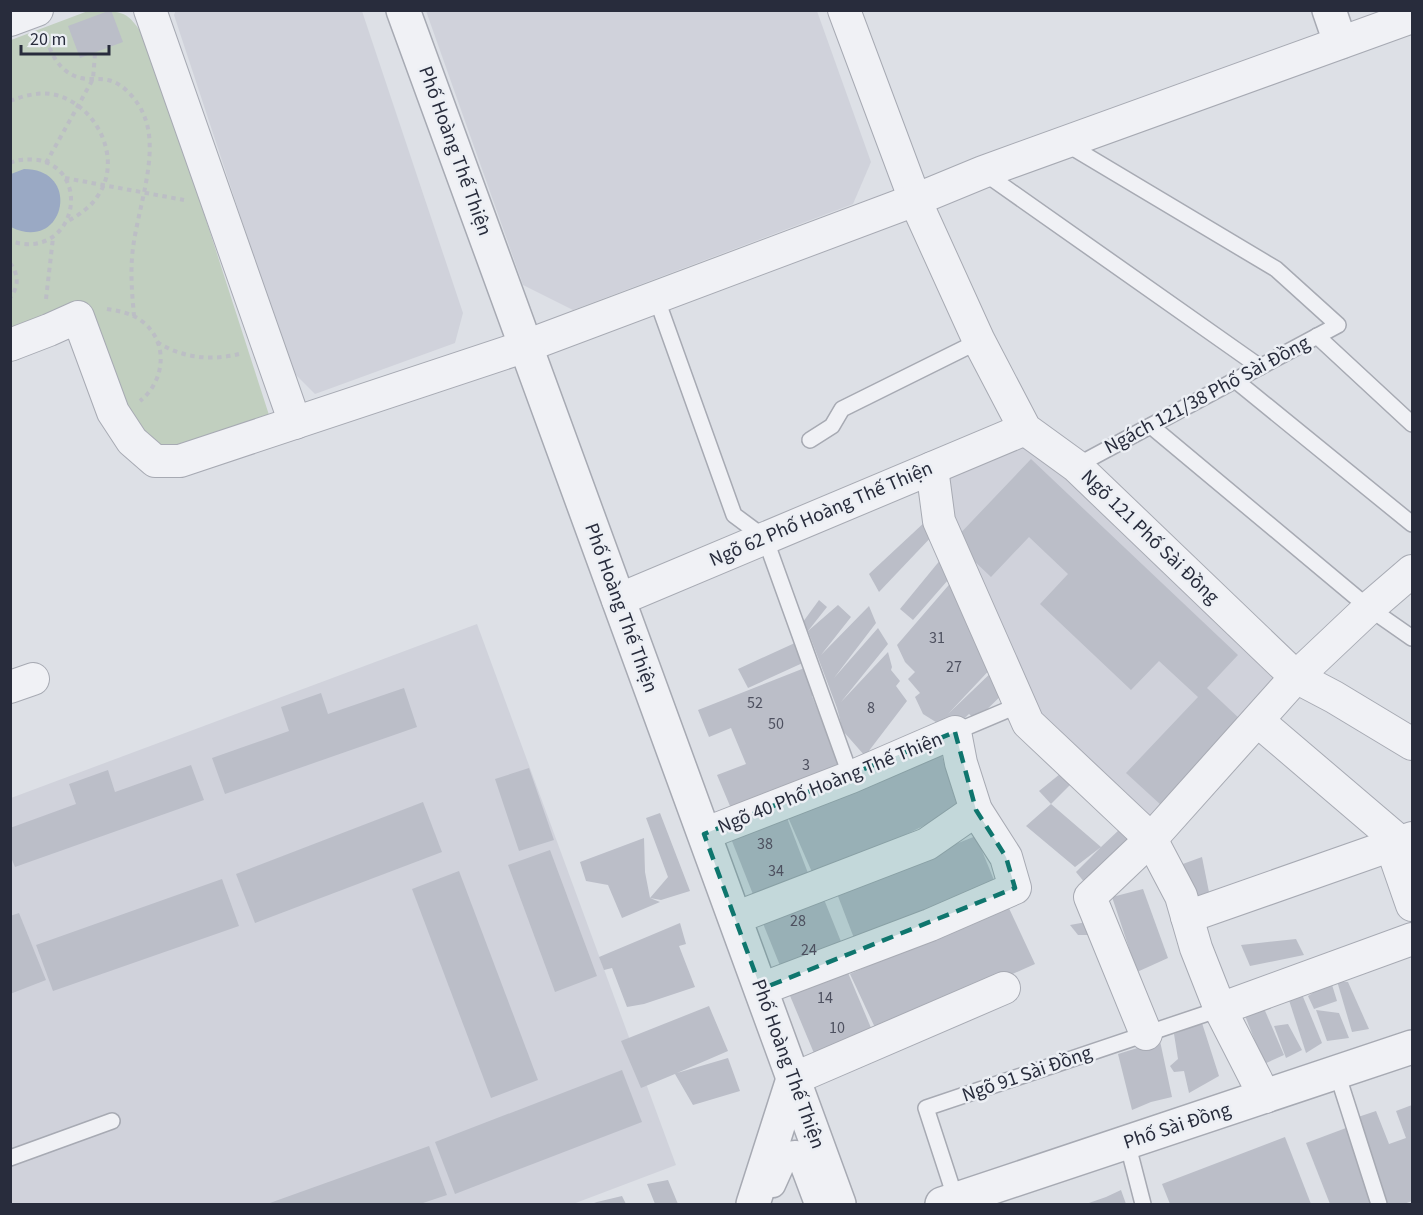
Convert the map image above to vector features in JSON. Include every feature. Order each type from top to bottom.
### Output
[{"type":"street","points":[[150,10],[295,423]]},
{"type":"street","name":"Phố Hoàng Thế Thiện","points":[[403,10],[839,1204]]},
{"type":"street","name":"Ngõ 121 Phố Sài Đồng","points":[[844,10],[915,200],[979,341],[1025,429],[1077,466],[1296,677],[1413,744]]},
{"type":"street","points":[[1329,10],[1340,42]]},
{"type":"street","points":[[10,345],[78,316],[113,412],[132,441],[155,461],[180,461],[526,346],[915,200],[983,172],[1413,16]]},
{"type":"street","points":[[10,20],[41,23]]},
{"type":"street","name":"Ngõ 62 Phố Hoàng Thế Thiện","points":[[618,600],[1025,429]]},
{"type":"street","points":[[932,468],[939,521],[1028,723],[1151,840],[1181,896],[1196,948],[1220,1009],[1265,1097]]},
{"type":"street","points":[[1146,1034],[1090,897],[1151,840],[1296,677],[1369,608],[1413,571]]},
{"type":"street","points":[[1258,721],[1407,840]]},
{"type":"street","points":[[761,989],[930,925],[1015,888],[1006,857],[976,810],[961,763],[955,732]]},
{"type":"street","name":"Ngõ 40 Phố Hoàng Thế Thiện","points":[[704,834],[851,777],[955,732]]},
{"type":"street","points":[[735,918],[927,844],[976,810]]},
{"type":"street","points":[[1407,840],[1396,859],[1413,904]]},
{"type":"street","points":[[1187,917],[1407,840]]},
{"type":"street","points":[[1220,1009],[1413,939]]},
{"type":"street","points":[[753,1204],[793,1079],[1004,988]]},
{"type":"street","name":"Phố Sài Đồng","points":[[952,1203],[1413,1047]]},
{"type":"street","points":[[765,1204],[783,1158],[787,1154],[796,1153],[817,1204]]},
{"type":"lane","name":"Ngách 121/38 Phố Sài Đồng","points":[[1065,142],[1276,269],[1338,325],[1077,466]]},
{"type":"lane","points":[[983,172],[1260,367]]},
{"type":"lane","points":[[656,297],[734,515],[765,538],[851,777]]},
{"type":"lane","points":[[1317,336],[1413,424]]},
{"type":"lane","points":[[810,440],[832,426],[842,409],[979,341]]},
{"type":"lane","points":[[1235,380],[1413,524]]},
{"type":"lane","points":[[1151,426],[1369,608],[1413,638]]},
{"type":"lane","points":[[955,732],[1019,705]]},
{"type":"lane","name":"Ngõ 91 Sài Đồng","points":[[952,1203],[926,1108],[1220,1009]]},
{"type":"lane","points":[[1337,1072],[1379,1204]]},
{"type":"lane","points":[[10,1158],[112,1121]]},
{"type":"lane","points":[[1127,1142],[1143,1204]]},
{"type":"path","points":[[41,23],[49,49],[58,64],[70,74],[82,78],[110,80],[125,88],[145,116],[151,147],[132,250],[131,284],[134,316]]},
{"type":"path","points":[[46,163],[93,79],[95,54]]},
{"type":"path","points":[[10,101],[29,94],[51,94],[72,101],[89,114],[102,132],[107,154],[106,176],[99,195],[86,211],[65,223]]},
{"type":"path","points":[[10,163],[29,159],[55,168],[64,178],[70,190],[72,203],[63,228],[53,238],[40,244],[26,245],[11,242]]},
{"type":"path","points":[[64,178],[219,206]]},
{"type":"path","points":[[49,330],[46,287],[53,238]]},
{"type":"path","points":[[10,263],[17,275],[17,284],[10,298]]},
{"type":"path","points":[[78,316],[106,308],[134,316],[151,330],[157,341],[161,354],[161,367],[157,380],[148,394],[135,404],[113,412]]},
{"type":"path","points":[[157,341],[178,353],[210,358],[226,357],[269,347]]},
{"type":"highlighted area","points":[[955,732],[976,810],[1006,857],[1015,888],[761,989],[704,834]]},
{"type":"shaded area","points":[[176,10],[362,11],[463,313],[455,343],[315,394],[291,370],[174,15]]},
{"type":"shaded area","points":[[426,11],[817,11],[871,162],[853,204],[573,310],[523,285]]},
{"type":"shaded area","points":[[1031,434],[1291,677],[1152,826],[1019,701],[948,532],[942,479]]},
{"type":"shaded area","points":[[477,624],[676,1165],[573,1204],[11,1204],[11,798]]},
{"type":"green space","points":[[88,11],[125,15],[136,24],[149,43],[269,415],[165,456],[122,403],[93,319],[11,341],[11,40]]},
{"type":"water","points":[[24,169],[43,173],[54,182],[60,194],[60,208],[54,221],[44,229],[29,232],[11,227],[11,174]]},
{"type":"building","points":[[111,10],[123,42],[80,58],[68,26]]},
{"type":"building","points":[[1031,459],[1238,655],[1207,688],[1241,720],[1161,805],[1126,773],[1198,697],[1159,661],[1131,690],[1040,604],[1068,574],[1029,537],[991,577],[953,541]]},
{"type":"building","points":[[927,520],[935,533],[879,592],[869,574]]},
{"type":"building","points":[[946,553],[955,572],[913,620],[900,609]]},
{"type":"building","points":[[954,579],[996,663],[948,714],[996,668],[1008,689],[976,720],[969,714],[948,734],[939,724],[923,714],[915,697],[920,693],[908,679],[915,672],[905,662],[897,645]]},
{"type":"building","points":[[819,600],[827,607],[808,631],[800,626]]},
{"type":"building","points":[[838,605],[851,617],[821,655],[869,606],[876,623],[834,678],[878,628],[888,644],[841,702],[888,652],[891,670],[900,681],[896,686],[907,701],[865,756],[843,731],[837,708],[808,631]]},
{"type":"building","points":[[797,642],[807,661],[748,688],[738,669]]},
{"type":"building","points":[[807,667],[817,694],[812,696],[844,775],[735,818],[717,775],[746,764],[731,728],[709,737],[698,710]]},
{"type":"building","points":[[404,688],[417,727],[225,794],[212,758],[289,731],[281,707],[321,693],[328,714]]},
{"type":"building","points":[[939,746],[958,809],[815,879],[784,808]]},
{"type":"building","points":[[191,765],[204,800],[15,867],[10,855],[10,828],[76,804],[69,784],[108,770],[115,792]]},
{"type":"building","points":[[529,768],[554,840],[519,851],[495,779]]},
{"type":"building","points":[[1060,774],[1070,785],[1051,804],[1039,791]]},
{"type":"building","points":[[423,802],[442,852],[255,923],[236,874]]},
{"type":"building","points":[[1051,804],[1101,847],[1075,867],[1026,826]]},
{"type":"building","points":[[784,810],[811,881],[756,902],[728,831]]},
{"type":"building","points":[[660,813],[690,891],[661,900],[650,898],[668,877],[646,818]]},
{"type":"building","points":[[1120,829],[1139,846],[1090,889],[1076,872]]},
{"type":"building","points":[[976,836],[998,890],[857,946],[836,891]]},
{"type":"building","points":[[644,838],[645,872],[650,898],[660,902],[622,918],[608,885],[586,881],[580,862]]},
{"type":"building","points":[[550,850],[597,976],[555,992],[508,865]]},
{"type":"building","points":[[1202,857],[1209,892],[1193,899],[1180,865]]},
{"type":"building","points":[[459,871],[538,1080],[491,1098],[412,889]]},
{"type":"building","points":[[222,879],[239,926],[53,991],[36,945]]},
{"type":"building","points":[[819,887],[846,954],[785,978],[758,911]]},
{"type":"building","points":[[1143,889],[1168,958],[1137,972],[1112,897]]},
{"type":"building","points":[[1007,904],[1035,964],[878,1034],[850,974]]},
{"type":"building","points":[[19,913],[46,980],[10,994],[10,916]]},
{"type":"building","points":[[1092,921],[1097,935],[1078,935],[1070,925]]},
{"type":"building","points":[[680,923],[686,944],[679,946],[695,987],[644,1004],[627,1007],[612,968],[604,970],[599,957]]},
{"type":"building","points":[[1296,939],[1304,955],[1250,966],[1241,945]]},
{"type":"building","points":[[846,968],[874,1035],[816,1058],[788,991]]},
{"type":"building","points":[[1329,975],[1337,1001],[1314,1009],[1308,996],[1316,991],[1314,981]]},
{"type":"building","points":[[1337,981],[1348,982],[1369,1029],[1352,1032]]},
{"type":"building","points":[[1299,987],[1322,1043],[1306,1053],[1286,991]]},
{"type":"building","points":[[1260,999],[1284,1055],[1264,1064],[1240,1003]]},
{"type":"building","points":[[709,1006],[728,1051],[677,1073],[728,1058],[740,1091],[693,1105],[675,1074],[641,1088],[621,1041]]},
{"type":"building","points":[[1316,1010],[1339,1013],[1349,1038],[1327,1041]]},
{"type":"building","points":[[1202,1023],[1219,1076],[1189,1093],[1184,1071],[1174,1072],[1170,1066],[1178,1059],[1174,1034]]},
{"type":"building","points":[[1288,1024],[1302,1050],[1286,1058],[1274,1026]]},
{"type":"building","points":[[1160,1041],[1172,1097],[1132,1110],[1118,1054]]},
{"type":"building","points":[[622,1070],[642,1122],[455,1194],[435,1142]]},
{"type":"building","points":[[1412,1105],[1412,1201],[1404,1204],[1388,1204],[1355,1118],[1376,1111],[1389,1144],[1406,1138],[1396,1111]]},
{"type":"building","points":[[1346,1128],[1376,1204],[1330,1204],[1306,1143]]},
{"type":"building","points":[[1285,1137],[1311,1204],[1170,1204],[1162,1184]]},
{"type":"building","points":[[429,1146],[447,1195],[420,1204],[267,1204]]},
{"type":"building","points":[[668,1180],[678,1204],[655,1204],[647,1184]]},
{"type":"building","points":[[1121,1190],[1126,1204],[1086,1204],[1106,1197]]},
{"type":"building","points":[[622,1196],[626,1204],[591,1204],[597,1202]]}]
